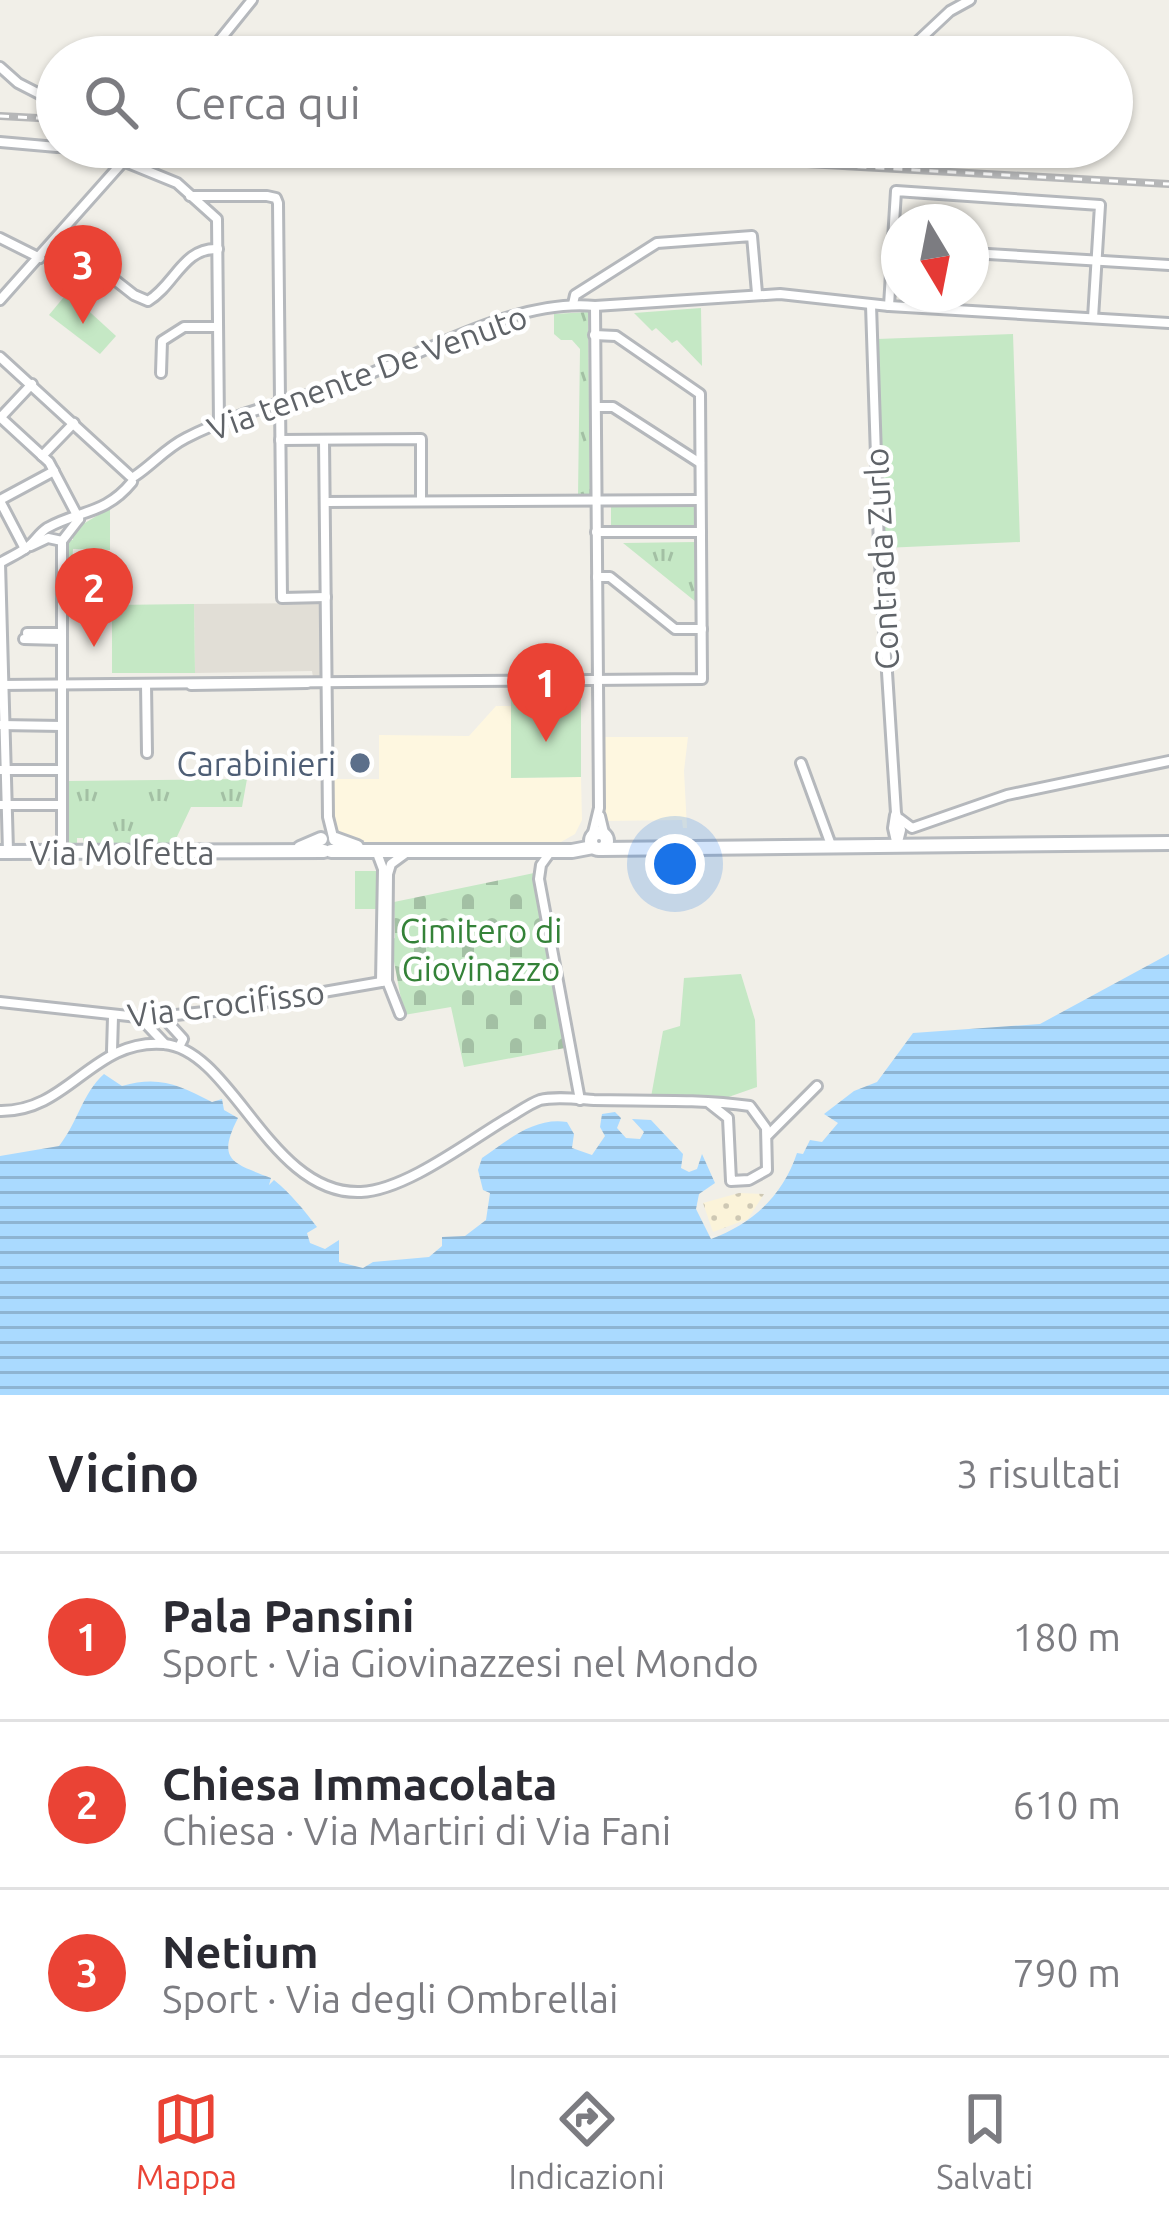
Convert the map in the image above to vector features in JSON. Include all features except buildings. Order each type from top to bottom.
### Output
[{"type":"main road","points":[[329,843],[376,852],[550,851],[598,841]]},
{"type":"main road","points":[[329,843],[372,848],[570,846],[598,841],[752,847],[1169,843]]},
{"type":"main road","name":"Via Molfetta","points":[[4,852],[245,852],[329,843]]},
{"type":"street","points":[[223,36],[252,0]]},
{"type":"street","points":[[923,36],[950,10],[970,0]]},
{"type":"street","points":[[0,67],[36,92]]},
{"type":"street","points":[[0,142],[36,145]]},
{"type":"street","points":[[0,300],[118,168]]},
{"type":"street","points":[[133,168],[177,183],[217,219],[219,424]]},
{"type":"street","points":[[896,204],[896,191],[1100,205],[1093,318]]},
{"type":"street","points":[[190,196],[276,198],[282,598],[326,597]]},
{"type":"street","points":[[59,236],[148,301],[193,254],[218,249]]},
{"type":"street","points":[[573,304],[574,295],[657,243],[752,236],[757,293]]},
{"type":"street","points":[[0,238],[40,258]]},
{"type":"street","points":[[989,254],[1169,265]]},
{"type":"street","name":"Via tenente De Venuto","points":[[0,563],[28,548],[39,532],[113,501],[132,478],[171,446],[219,424],[348,382],[501,322],[573,304],[595,307],[757,293],[881,306]]},
{"type":"street","name":"Contrada Zurlo","points":[[871,305],[879,547],[897,829]]},
{"type":"street","points":[[595,307],[598,841]]},
{"type":"street","name":"Via tenente De Venuto","points":[[989,312],[1169,323]]},
{"type":"street","points":[[161,373],[162,341],[184,327],[218,327]]},
{"type":"street","points":[[3,685],[186,684],[201,688],[702,680],[698,391],[616,336],[595,335]]},
{"type":"street","points":[[0,357],[132,478]]},
{"type":"street","points":[[32,384],[0,418],[54,471],[79,519],[62,541],[62,852]]},
{"type":"street","points":[[596,407],[613,407],[700,463]]},
{"type":"street","points":[[42,456],[74,423]]},
{"type":"street","points":[[280,440],[421,439],[421,501]]},
{"type":"street","points":[[324,440],[329,843]]},
{"type":"street","points":[[54,471],[0,500],[28,548],[48,538],[62,541]]},
{"type":"street","points":[[325,502],[700,500]]},
{"type":"street","points":[[596,532],[700,532]]},
{"type":"street","points":[[0,563],[4,852]]},
{"type":"street","points":[[597,577],[610,578],[676,629],[702,629]]},
{"type":"street","points":[[25,636],[62,636]]},
{"type":"street","points":[[146,684],[147,754]]},
{"type":"street","points":[[3,725],[62,726]]},
{"type":"street","points":[[896,813],[912,828],[1007,796],[1169,761]]},
{"type":"street","points":[[801,763],[832,847]]},
{"type":"street","points":[[3,770],[62,770]]},
{"type":"street","points":[[4,805],[62,805]]},
{"type":"street","points":[[897,829],[910,840],[933,846]]},
{"type":"street","points":[[897,829],[897,846]]},
{"type":"street","points":[[868,846],[897,829]]},
{"type":"street","points":[[550,851],[538,878],[580,1100]]},
{"type":"street","points":[[376,852],[383,860],[384,982],[400,1014]]},
{"type":"street","points":[[384,982],[389,869],[394,859],[407,852]]},
{"type":"street","name":"Via Crocifisso","points":[[0,1002],[147,1018],[384,982]]},
{"type":"street","points":[[174,1028],[179,1016]]},
{"type":"street","points":[[112,1052],[113,1017]]},
{"type":"street","points":[[163,1017],[183,1039],[178,1048]]},
{"type":"street","points":[[147,1018],[148,1026],[165,1044]]},
{"type":"street","points":[[0,1111],[41,1104],[112,1052],[165,1044],[197,1056],[302,1172],[331,1190],[373,1191],[416,1172],[542,1100],[709,1103],[750,1106],[766,1127],[767,1169],[749,1180],[731,1181],[728,1118],[709,1103]]},
{"type":"street","points":[[766,1136],[818,1086]]},
{"type":"shaded area","points":[[320,603],[321,677],[313,677],[312,671],[195,673],[194,604]]},
{"type":"shaded area","points":[[496,706],[511,706],[511,778],[581,777],[582,820],[575,834],[561,842],[359,844],[337,832],[333,779],[379,779],[379,735],[469,736]]},
{"type":"shaded area","points":[[603,737],[688,737],[684,771],[687,828],[682,820],[605,821]]},
{"type":"green space","points":[[68,292],[116,336],[100,354],[49,315]]},
{"type":"green space","points":[[701,308],[702,366],[677,340],[672,343],[656,328],[652,331],[634,313]]},
{"type":"green space","points":[[588,312],[590,495],[578,495],[580,349],[572,340],[554,334],[554,314]]},
{"type":"green space","points":[[1013,334],[1020,542],[884,548],[877,339]]},
{"type":"green space","points":[[697,505],[697,528],[611,527],[611,506]]},
{"type":"green space","points":[[110,508],[110,550],[73,549],[72,563],[67,563],[67,540],[73,540],[73,530]]},
{"type":"green space","points":[[696,542],[696,602],[623,543]]},
{"type":"green space","points":[[74,554],[110,554],[109,596],[74,596]]},
{"type":"green space","points":[[194,604],[195,673],[112,673],[112,605]]},
{"type":"green space","points":[[581,692],[581,777],[511,778],[511,693]]},
{"type":"green space","points":[[247,779],[242,807],[191,807],[173,845],[84,846],[83,838],[77,838],[77,846],[67,846],[67,781]]},
{"type":"green space","points":[[355,871],[378,871],[378,909],[355,909]]},
{"type":"green space","name":"Cimitero di Giovinazzo","points":[[534,873],[565,1048],[464,1067],[451,1007],[404,1015],[390,940],[395,938],[394,902]]},
{"type":"green space","points":[[741,974],[755,1020],[757,1087],[720,1100],[651,1097],[663,1031],[680,1026],[684,978]]},
{"type":"sand","points":[[739,1193],[764,1194],[748,1219],[713,1232],[703,1203]]},
{"type":"water","points":[[1169,954],[1169,1395],[0,1395],[0,1156],[59,1146],[104,1074],[122,1086],[158,1082],[212,1102],[222,1099],[224,1110],[238,1118],[229,1143],[232,1158],[271,1178],[269,1185],[274,1180],[292,1197],[317,1227],[307,1233],[310,1243],[325,1249],[339,1240],[339,1262],[363,1268],[373,1262],[429,1257],[442,1246],[442,1237],[465,1236],[486,1220],[490,1193],[483,1190],[478,1170],[482,1158],[522,1131],[555,1121],[567,1122],[574,1134],[572,1148],[592,1155],[605,1136],[600,1127],[602,1114],[615,1112],[621,1118],[617,1128],[626,1138],[640,1139],[644,1132],[632,1119],[651,1120],[683,1154],[681,1168],[689,1172],[697,1169],[702,1154],[715,1183],[699,1194],[696,1209],[711,1239],[740,1225],[775,1195],[797,1153],[803,1154],[810,1140],[822,1142],[838,1123],[824,1114],[854,1091],[877,1082],[913,1033],[1040,1024]]},
{"type":"railway","points":[[0,116],[36,118]]},
{"type":"railway","points":[[879,168],[1169,184]]},
{"type":"place","name":"Netium","points":[[83,324]]},
{"type":"place","name":"Chiesa Immacolata","points":[[94,647]]},
{"type":"place","name":"Pala Pansini","points":[[546,742]]},
{"type":"place","name":"Carabinieri","points":[[360,763]]}]
